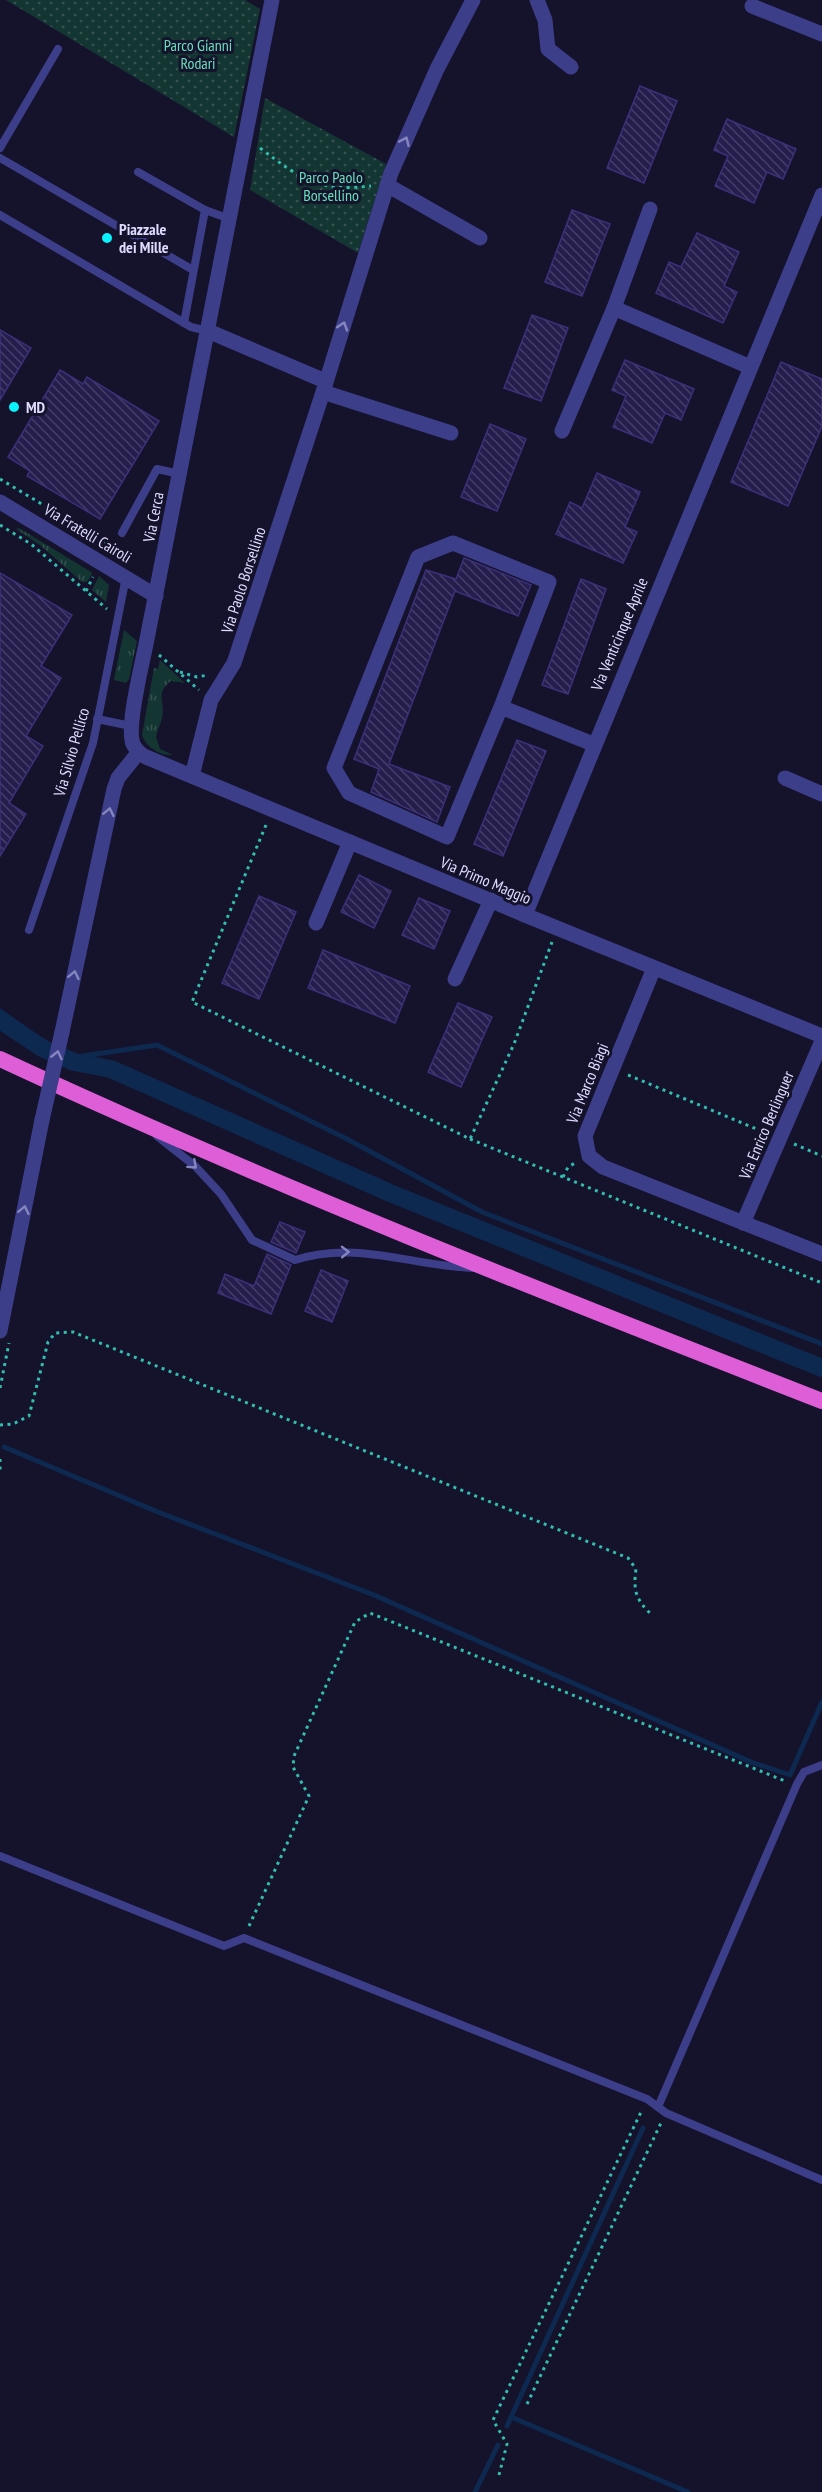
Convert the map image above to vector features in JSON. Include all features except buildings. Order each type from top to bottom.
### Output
[{"type":"highway","points":[[0,1059],[148,1128],[483,1269],[822,1401]]},
{"type":"street","name":"Via Cerca","points":[[138,753],[132,743],[131,726],[272,0]]},
{"type":"street","name":"Via Paolo Borsellino","points":[[192,776],[211,700],[234,663],[387,185],[436,69],[473,0]]},
{"type":"street","points":[[537,0],[545,20],[548,49],[571,67]]},
{"type":"street","points":[[752,6],[822,34]]},
{"type":"street","points":[[387,185],[480,238]]},
{"type":"street","name":"Via Venticinque Aprile","points":[[525,915],[593,744],[822,195]]},
{"type":"street","points":[[562,431],[614,308],[650,209]]},
{"type":"street","points":[[614,308],[750,367]]},
{"type":"street","points":[[208,331],[324,387],[451,433]]},
{"type":"street","name":"Via Fratelli Cairoli","points":[[0,502],[156,596]]},
{"type":"street","points":[[453,543],[549,582],[501,707],[447,837],[349,793],[334,768],[418,556],[453,543]]},
{"type":"street","points":[[501,707],[593,744]]},
{"type":"street","points":[[0,1331],[42,1120],[114,789],[118,778],[138,753]]},
{"type":"street","name":"Via Primo Maggio","points":[[138,753],[822,1036]]},
{"type":"street","points":[[785,778],[822,794]]},
{"type":"street","points":[[316,923],[350,842]]},
{"type":"street","points":[[455,979],[491,900]]},
{"type":"street","name":"Via Marco Biagi","points":[[654,968],[585,1136],[589,1156],[603,1167],[822,1254]]},
{"type":"street","name":"Via Enrico Berlinguer","points":[[743,1223],[822,1041]]},
{"type":"lane","points":[[0,148],[58,49]]},
{"type":"lane","points":[[0,158],[193,270]]},
{"type":"lane","points":[[138,172],[205,210],[230,219]]},
{"type":"lane","points":[[184,323],[205,210]]},
{"type":"lane","points":[[0,215],[184,323],[208,331]]},
{"type":"lane","points":[[122,533],[158,469],[180,474]]},
{"type":"lane","name":"Via Silvio Pellico","points":[[29,930],[93,743],[126,577]]},
{"type":"lane","points":[[97,719],[131,726]]},
{"type":"lane","points":[[148,1128],[195,1166],[221,1194],[252,1240],[295,1260],[318,1253],[352,1251],[445,1268],[483,1269]]},
{"type":"lane","points":[[658,2107],[797,1784],[804,1772],[822,1765]]},
{"type":"lane","points":[[0,1856],[224,1946],[244,1938],[647,2099],[666,2113],[822,2180]]},
{"type":"path","points":[[245,141],[256,145],[296,175],[319,185],[350,188],[387,185]]},
{"type":"path","points":[[0,479],[130,557],[126,577]]},
{"type":"path","points":[[177,671],[197,677],[207,676],[234,663]]},
{"type":"path","points":[[273,809],[192,1002],[470,1139],[822,1283]]},
{"type":"path","points":[[470,1139],[514,1044],[557,928]]},
{"type":"path","points":[[613,1068],[822,1156]]},
{"type":"path","points":[[0,1425],[13,1424],[29,1416],[48,1342],[55,1333],[73,1332],[620,1554],[628,1558],[636,1569],[634,1581],[638,1602],[652,1615]]},
{"type":"path","points":[[0,1459],[0,1471]]},
{"type":"path","points":[[244,1938],[309,1796],[292,1767],[294,1756],[355,1622],[370,1613],[779,1779],[797,1784]]},
{"type":"path","points":[[499,2475],[507,2444],[493,2420],[647,2099]]},
{"type":"path","points":[[527,2404],[666,2113]]},
{"type":"green space","name":"Parco Gianni Rodari","points":[[6,0],[245,0],[260,9],[234,137]]},
{"type":"green space","name":"Parco Paolo Borsellino","points":[[265,98],[386,164],[358,253],[250,190]]},
{"type":"green space","points":[[19,528],[91,572],[87,582],[82,582],[40,545],[16,529]]},
{"type":"green space","points":[[99,576],[109,585],[106,602],[92,590]]},
{"type":"green space","points":[[124,630],[137,641],[129,679],[126,683],[114,680]]},
{"type":"green space","points":[[160,660],[185,683],[171,681],[162,694],[163,712],[156,737],[160,749],[173,755],[154,750],[142,735],[154,668],[158,669]]},
{"type":"waterway","points":[[0,1011],[40,1040],[76,1057],[157,1045],[347,1139],[482,1212],[822,1344]]},
{"type":"waterway","points":[[0,1020],[42,1048],[74,1062],[111,1069],[390,1193],[822,1368]]},
{"type":"waterway","points":[[4,1447],[158,1512],[374,1595],[751,1762],[790,1775],[822,1702]]},
{"type":"waterway","points":[[507,2426],[643,2128]]},
{"type":"waterway","points":[[511,2417],[688,2492]]},
{"type":"waterway","points":[[475,2492],[498,2445]]},
{"type":"place","name":"Piazzale dei Mille","points":[[107,238]]},
{"type":"place","name":"MD","points":[[14,407]]}]
